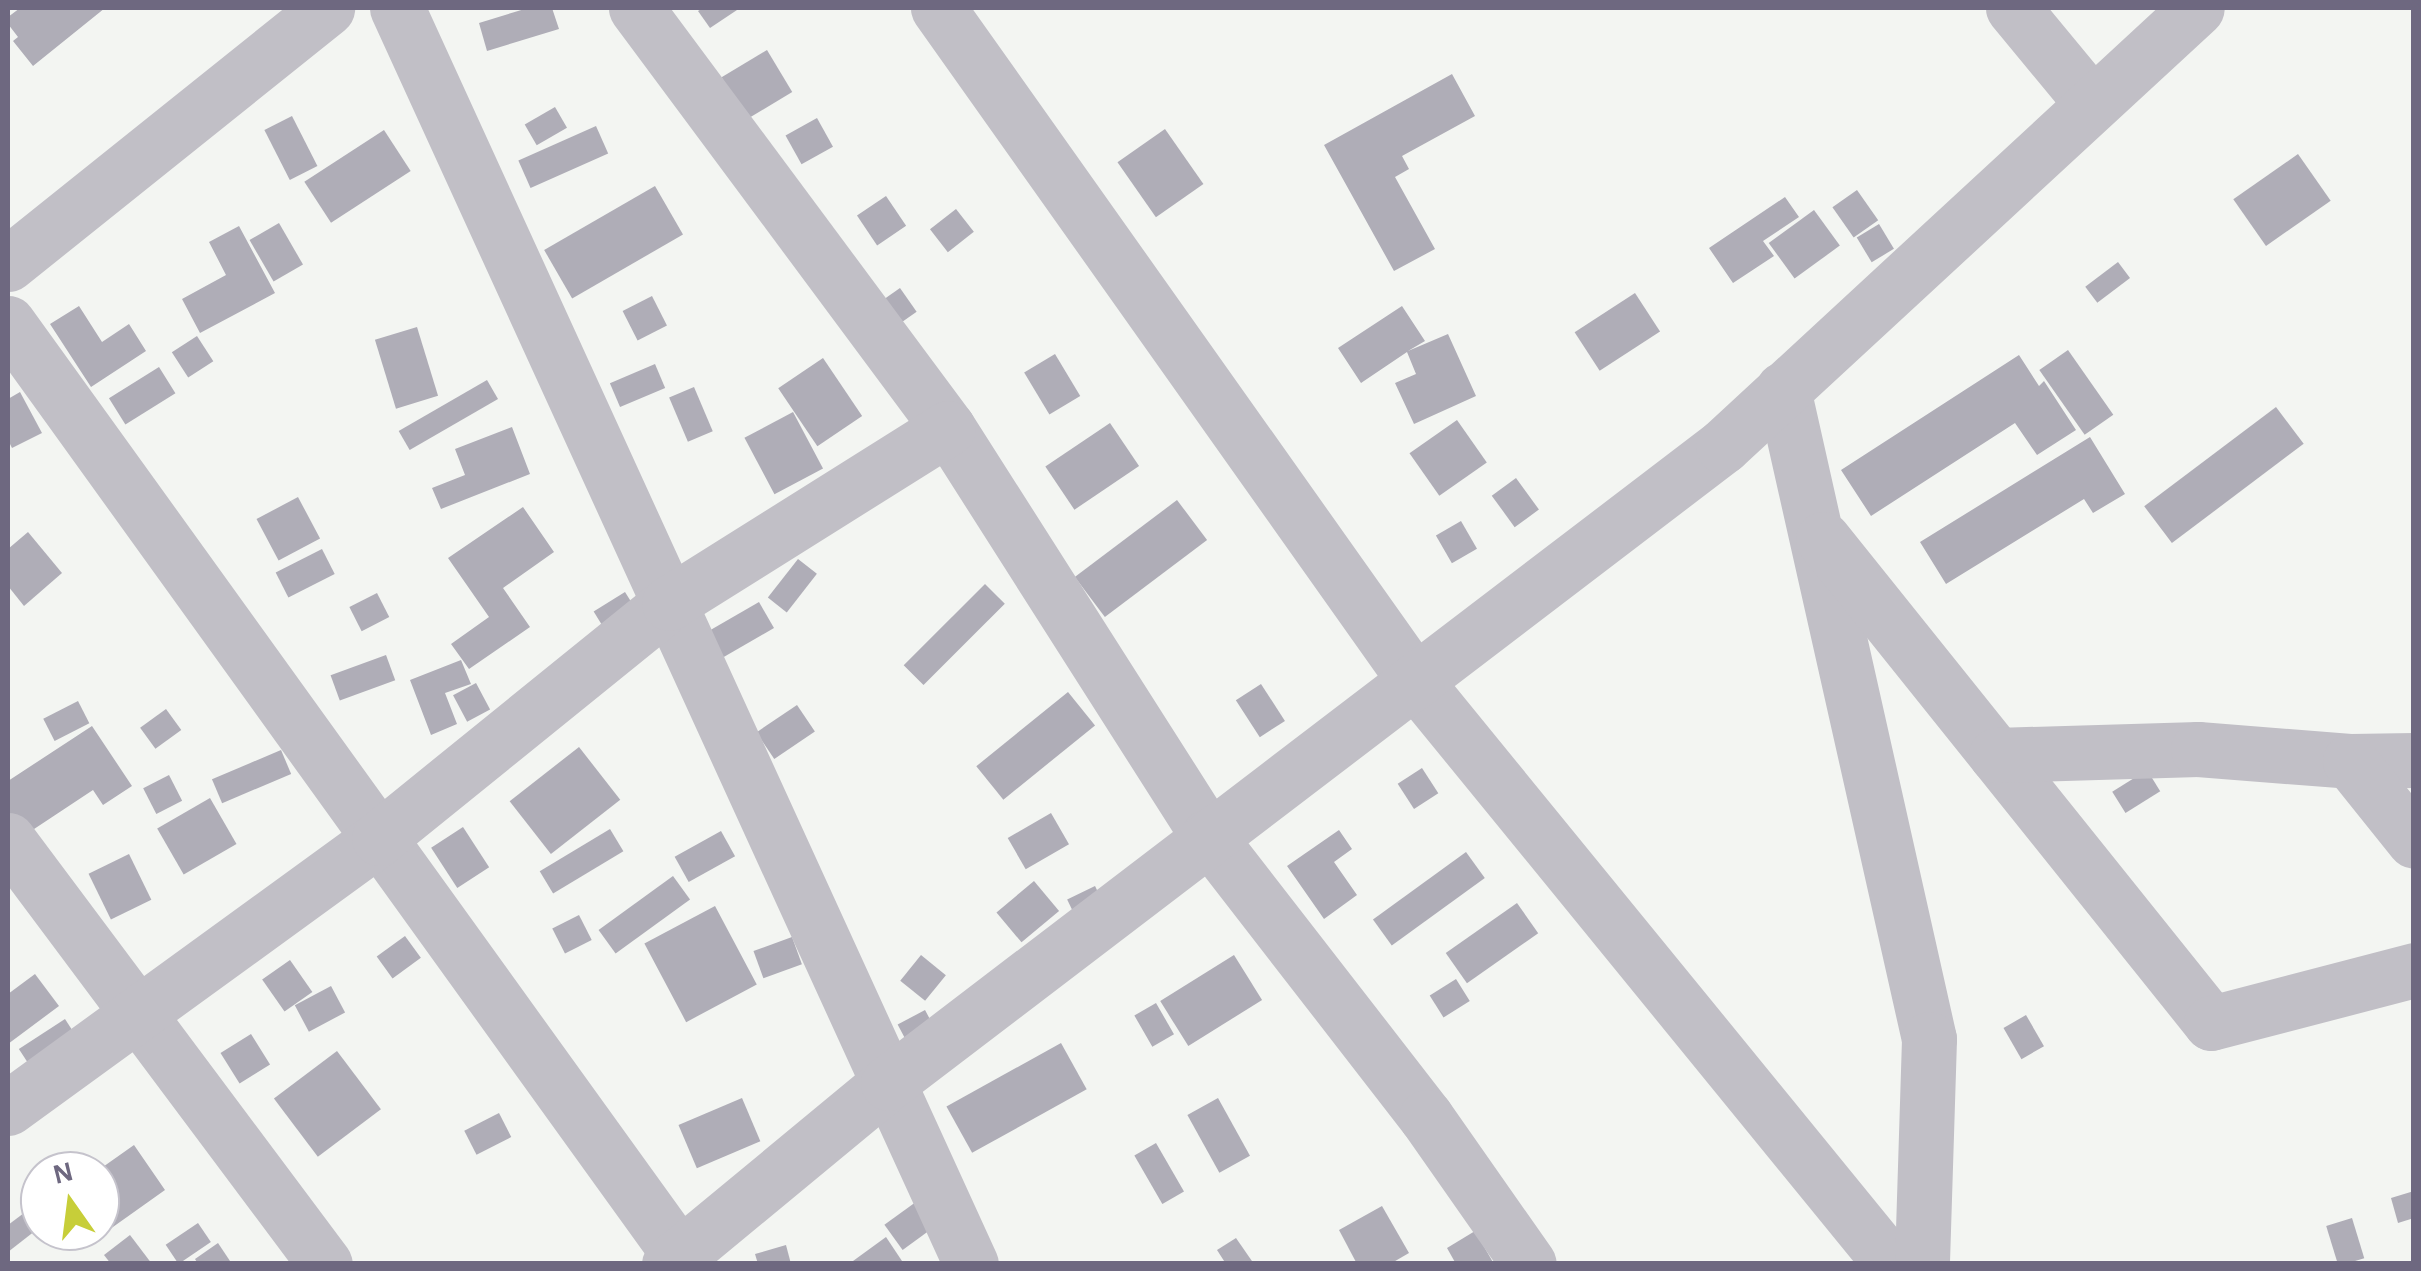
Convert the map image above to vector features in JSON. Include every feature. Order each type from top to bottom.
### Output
[{"type":"street","points":[[8,264],[327,8]]},
{"type":"street","points":[[396,8],[971,1264]]},
{"type":"street","points":[[636,8],[948,428],[1208,836],[1426,1118],[1528,1264]]},
{"type":"street","points":[[938,8],[1415,680],[1918,1259]]},
{"type":"street","points":[[2013,8],[2090,101]]},
{"type":"street","points":[[8,323],[678,1261],[888,1083],[1723,446],[2090,101],[2197,8]]},
{"type":"street","points":[[1783,389],[1929,1038],[1918,1259]]},
{"type":"street","points":[[8,1108],[136,1010],[379,838],[669,604],[948,428]]},
{"type":"street","points":[[1814,529],[2211,1023],[2414,970]]},
{"type":"street","points":[[1996,755],[2198,748],[2350,761],[2414,760]]},
{"type":"street","points":[[2350,761],[2414,841]]},
{"type":"street","points":[[8,840],[326,1264]]},
{"type":"building","points":[[20,8],[105,8],[33,66],[13,41],[18,37],[8,24],[8,17]]},
{"type":"building","points":[[528,8],[552,8],[559,29],[487,51],[479,23]]},
{"type":"building","points":[[740,8],[710,28],[698,11]]},
{"type":"building","points":[[767,50],[792,92],[747,119],[722,77]]},
{"type":"building","points":[[1452,74],[1475,116],[1402,156],[1409,169],[1395,177],[1435,249],[1394,271],[1324,145]]},
{"type":"building","points":[[555,107],[567,128],[537,145],[525,124]]},
{"type":"building","points":[[292,116],[317,166],[290,180],[264,130]]},
{"type":"building","points":[[817,118],[833,147],[802,164],[786,135]]},
{"type":"building","points":[[596,126],[608,153],[531,188],[518,161]]},
{"type":"building","points":[[1165,129],[1203,184],[1156,217],[1117,162]]},
{"type":"building","points":[[384,130],[411,171],[331,223],[304,182]]},
{"type":"building","points":[[2298,154],[2331,201],[2266,246],[2233,199]]},
{"type":"building","points":[[655,186],[683,234],[572,298],[544,250]]},
{"type":"building","points":[[1857,190],[1878,220],[1854,238],[1832,207]]},
{"type":"building","points":[[886,196],[906,226],[877,245],[857,216]]},
{"type":"building","points":[[1785,197],[1799,217],[1763,241],[1774,256],[1733,283],[1709,248]]},
{"type":"building","points":[[956,209],[974,232],[948,252],[930,229]]},
{"type":"building","points":[[1814,210],[1840,246],[1795,279],[1769,243]]},
{"type":"building","points":[[279,223],[303,265],[274,282],[250,240]]},
{"type":"building","points":[[1879,224],[1894,249],[1872,262],[1857,237]]},
{"type":"building","points":[[239,226],[275,293],[200,333],[182,299],[226,275],[209,242]]},
{"type":"building","points":[[2118,262],[2130,278],[2097,303],[2085,287]]},
{"type":"building","points":[[900,288],[917,312],[886,333],[870,309]]},
{"type":"building","points":[[1635,293],[1660,332],[1600,371],[1575,332]]},
{"type":"building","points":[[652,296],[667,325],[638,340],[623,311]]},
{"type":"building","points":[[79,306],[102,342],[129,324],[146,351],[91,387],[50,324]]},
{"type":"building","points":[[1402,306],[1425,341],[1408,351],[1448,334],[1476,396],[1414,424],[1395,383],[1416,374],[1407,352],[1361,383],[1338,348]]},
{"type":"building","points":[[417,327],[438,396],[396,409],[375,340]]},
{"type":"building","points":[[197,336],[213,361],[188,377],[172,352]]},
{"type":"building","points":[[2068,350],[2113,415],[2085,435],[2039,370]]},
{"type":"building","points":[[1055,354],[1080,396],[1049,415],[1024,373]]},
{"type":"building","points":[[2019,355],[2039,386],[2044,381],[2076,430],[2037,455],[2015,423],[1871,516],[1841,470]]},
{"type":"building","points":[[823,358],[862,416],[817,446],[778,388]]},
{"type":"building","points":[[655,364],[665,388],[620,407],[610,383]]},
{"type":"building","points":[[159,367],[175,393],[125,425],[109,398]]},
{"type":"building","points":[[487,380],[498,399],[410,450],[399,431]]},
{"type":"building","points":[[694,387],[713,431],[688,442],[669,398]]},
{"type":"building","points":[[20,392],[42,433],[12,448],[8,440],[8,399]]},
{"type":"building","points":[[2276,407],[2304,444],[2172,543],[2144,506]]},
{"type":"building","points":[[793,412],[823,469],[774,494],[744,438]]},
{"type":"building","points":[[1457,420],[1487,463],[1439,496],[1409,453]]},
{"type":"building","points":[[1110,423],[1139,466],[1074,510],[1045,467]]},
{"type":"building","points":[[512,427],[530,474],[441,509],[432,488],[465,475],[455,449]]},
{"type":"building","points":[[2090,437],[2125,494],[2093,513],[2084,499],[1946,584],[1920,542]]},
{"type":"building","points":[[1516,478],[1539,510],[1515,527],[1492,496]]},
{"type":"building","points":[[298,497],[320,538],[279,561],[257,519]]},
{"type":"building","points":[[1177,500],[1207,540],[1105,617],[1075,577]]},
{"type":"building","points":[[523,507],[554,552],[503,588],[530,627],[469,669],[451,644],[489,617],[448,558]]},
{"type":"building","points":[[1461,521],[1477,549],[1452,563],[1436,536]]},
{"type":"building","points":[[28,532],[62,573],[24,606],[8,586],[8,549]]},
{"type":"building","points":[[322,549],[335,574],[288,598],[276,573]]},
{"type":"building","points":[[798,559],[817,574],[787,612],[768,598]]},
{"type":"building","points":[[985,584],[1005,604],[923,685],[904,665]]},
{"type":"building","points":[[625,592],[641,618],[610,638],[594,612]]},
{"type":"building","points":[[377,593],[389,617],[362,631],[349,607]]},
{"type":"building","points":[[759,602],[774,628],[723,657],[708,632]]},
{"type":"building","points":[[386,655],[395,680],[340,701],[331,675]]},
{"type":"building","points":[[461,660],[471,684],[445,693],[457,724],[431,735],[410,680]]},
{"type":"building","points":[[476,683],[490,709],[467,722],[453,695]]},
{"type":"building","points":[[1261,684],[1285,721],[1260,737],[1236,700]]},
{"type":"building","points":[[1068,692],[1095,725],[1003,800],[976,766]]},
{"type":"building","points":[[78,701],[89,723],[55,741],[43,719]]},
{"type":"building","points":[[797,705],[815,732],[774,759],[756,732]]},
{"type":"building","points":[[166,709],[181,730],[155,749],[140,728]]},
{"type":"building","points":[[92,726],[132,786],[103,805],[93,790],[22,837],[8,815],[8,781]]},
{"type":"building","points":[[579,747],[620,800],[551,854],[510,801]]},
{"type":"building","points":[[281,750],[291,774],[222,803],[212,779]]},
{"type":"building","points":[[1422,768],[1438,793],[1414,809],[1398,784]]},
{"type":"building","points":[[2147,770],[2160,791],[2125,813],[2112,792]]},
{"type":"building","points":[[169,775],[182,801],[156,814],[143,788]]},
{"type":"building","points":[[210,798],[236,844],[184,874],[157,828]]},
{"type":"building","points":[[1051,813],[1069,844],[1026,869],[1008,838]]},
{"type":"building","points":[[463,827],[489,867],[457,888],[431,848]]},
{"type":"building","points":[[610,829],[623,851],[553,894],[540,871]]},
{"type":"building","points":[[1339,830],[1352,849],[1334,862],[1357,895],[1324,919],[1287,866]]},
{"type":"building","points":[[721,831],[735,856],[689,882],[675,857]]},
{"type":"building","points":[[1466,852],[1485,878],[1392,945],[1373,920]]},
{"type":"building","points":[[129,854],[151,900],[111,920],[89,874]]},
{"type":"building","points":[[673,876],[690,899],[616,954],[599,930]]},
{"type":"building","points":[[1034,881],[1059,911],[1022,942],[996,912]]},
{"type":"building","points":[[1095,886],[1107,911],[1079,925],[1067,900]]},
{"type":"building","points":[[1517,903],[1538,933],[1467,983],[1446,953]]},
{"type":"building","points":[[715,906],[757,985],[686,1022],[644,944]]},
{"type":"building","points":[[579,915],[592,940],[565,954],[552,929]]},
{"type":"building","points":[[405,936],[421,958],[393,978],[377,957]]},
{"type":"building","points":[[792,937],[802,964],[763,978],[753,951]]},
{"type":"building","points":[[921,955],[946,975],[925,1001],[900,981]]},
{"type":"building","points":[[1234,955],[1262,1000],[1188,1046],[1160,1001]]},
{"type":"building","points":[[290,960],[312,992],[285,1011],[262,980]]},
{"type":"building","points":[[35,974],[59,1006],[8,1044],[8,994]]},
{"type":"building","points":[[1456,979],[1470,1001],[1443,1017],[1430,995]]},
{"type":"building","points":[[331,986],[345,1012],[309,1032],[295,1005]]},
{"type":"building","points":[[1156,1003],[1174,1034],[1152,1047],[1134,1015]]},
{"type":"building","points":[[925,1010],[943,1044],[915,1058],[898,1025]]},
{"type":"building","points":[[2026,1015],[2044,1046],[2021,1059],[2003,1028]]},
{"type":"building","points":[[65,1019],[80,1042],[34,1072],[19,1049]]},
{"type":"building","points":[[251,1034],[270,1065],[240,1084],[220,1053]]},
{"type":"building","points":[[1061,1043],[1087,1089],[972,1153],[946,1107]]},
{"type":"building","points":[[337,1051],[381,1109],[318,1157],[274,1099]]},
{"type":"building","points":[[742,1098],[760,1141],[697,1168],[678,1125]]},
{"type":"building","points":[[1218,1098],[1250,1156],[1219,1173],[1187,1115]]},
{"type":"building","points":[[499,1113],[511,1137],[477,1155],[464,1131]]},
{"type":"building","points":[[1156,1143],[1184,1191],[1162,1204],[1134,1156]]},
{"type":"building","points":[[134,1145],[165,1190],[120,1222],[120,1155]]},
{"type":"building","points":[[2414,1191],[2414,1218],[2398,1223],[2391,1198]]},
{"type":"building","points":[[920,1199],[938,1224],[903,1250],[884,1225]]},
{"type":"building","points":[[1382,1206],[1409,1253],[1390,1264],[1357,1264],[1339,1230]]},
{"type":"building","points":[[20,1216],[20,1243],[8,1252],[8,1225]]},
{"type":"building","points":[[2352,1218],[2364,1258],[2338,1264],[2326,1226]]},
{"type":"building","points":[[198,1223],[211,1242],[179,1264],[166,1245]]},
{"type":"building","points":[[1475,1231],[1494,1264],[1456,1264],[1447,1248]]},
{"type":"building","points":[[130,1235],[152,1264],[111,1264],[104,1255],[120,1251],[120,1243]]},
{"type":"building","points":[[886,1237],[904,1264],[855,1264],[853,1261]]},
{"type":"building","points":[[1236,1238],[1254,1264],[1226,1264],[1217,1250]]},
{"type":"building","points":[[218,1243],[232,1264],[198,1264],[195,1259]]},
{"type":"building","points":[[786,1245],[791,1264],[758,1264],[755,1254]]}]
